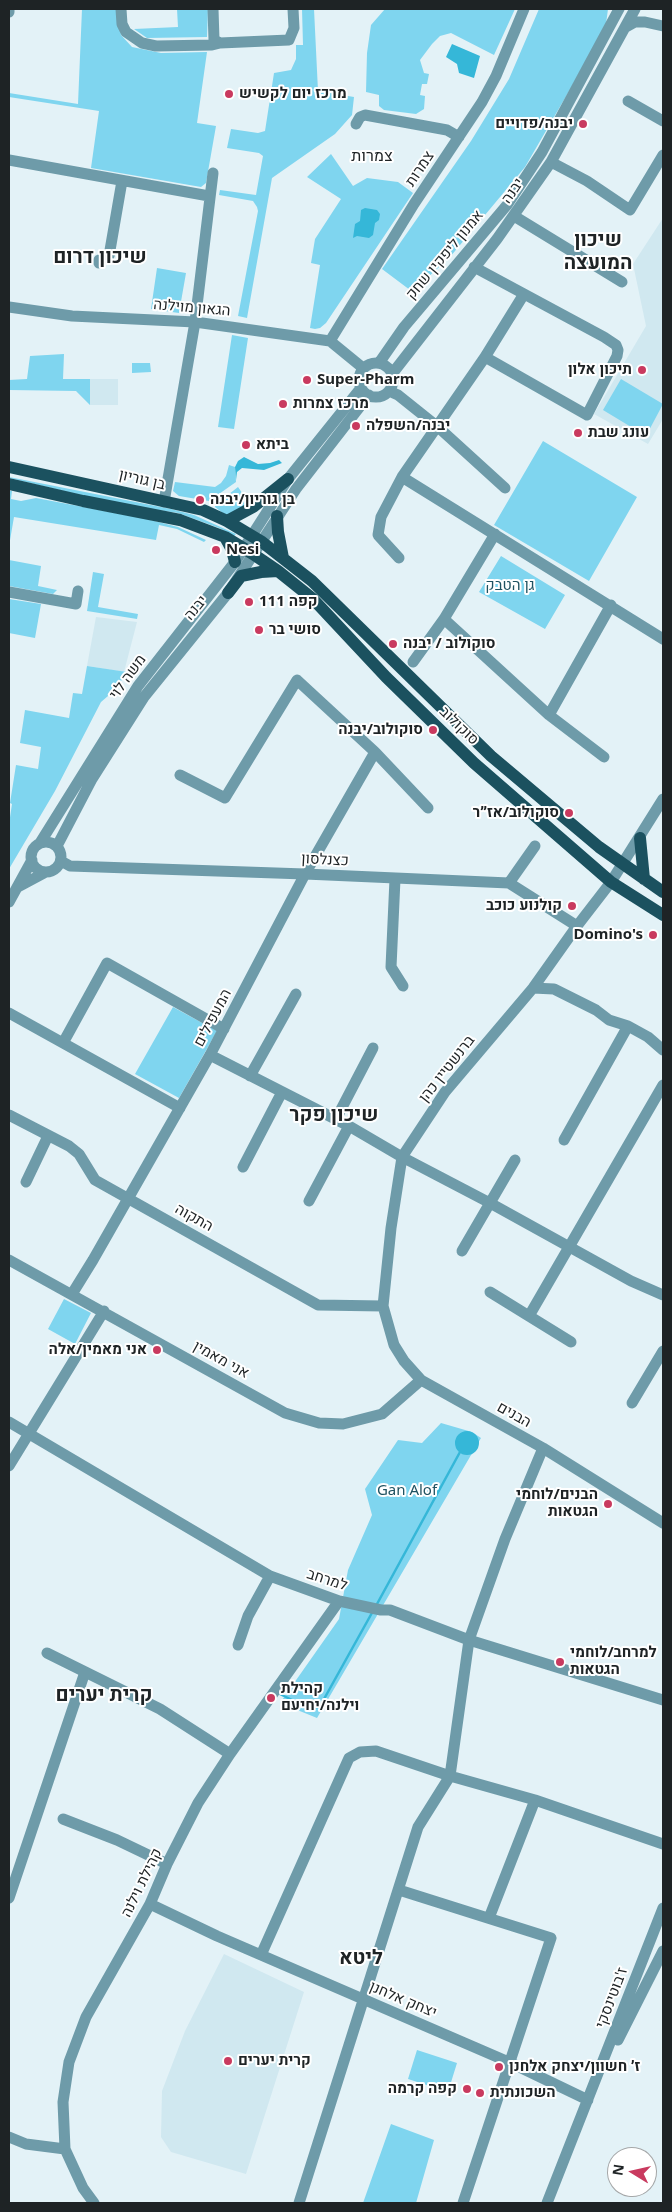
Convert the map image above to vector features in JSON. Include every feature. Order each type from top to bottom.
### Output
[{"type":"main road","name":"בן גוריון","points":[[9,467],[203,510],[227,521],[262,542]]},
{"type":"main road","points":[[227,521],[253,507],[288,479]]},
{"type":"main road","points":[[9,484],[180,520],[225,537],[248,552]]},
{"type":"main road","points":[[277,516],[278,532],[284,558]]},
{"type":"main road","points":[[225,537],[232,550],[235,562]]},
{"type":"main road","name":"סוקולוב","points":[[262,542],[312,580],[491,756],[623,864],[663,892]]},
{"type":"main road","name":"סוקולוב","points":[[248,552],[278,571],[313,599],[386,677],[474,763],[611,882],[663,914]]},
{"type":"main road","points":[[228,593],[241,576],[278,571]]},
{"type":"main road","points":[[640,838],[644,879]]},
{"type":"street","points":[[121,9],[122,24],[126,32],[142,43],[156,46],[212,45],[289,40],[293,35],[294,28],[293,9]]},
{"type":"street","points":[[213,9],[214,40],[220,43]]},
{"type":"street","name":"צמרות","points":[[330,341],[414,204],[459,137],[496,76],[524,9]]},
{"type":"street","points":[[618,42],[624,9]]},
{"type":"street","name":"אמנון ליפקין שחק","points":[[379,362],[404,327],[507,205],[542,152],[611,24],[624,9]]},
{"type":"street","name":"יבנה","points":[[392,374],[514,216],[551,162],[626,27],[624,9]]},
{"type":"street","points":[[640,9],[663,26]]},
{"type":"street","points":[[626,27],[635,22],[663,26]]},
{"type":"street","points":[[628,101],[663,121]]},
{"type":"street","points":[[356,124],[360,117],[366,115],[447,130],[459,137]]},
{"type":"street","points":[[551,162],[587,181],[630,210],[663,155]]},
{"type":"street","points":[[9,160],[209,196]]},
{"type":"street","points":[[164,502],[195,322],[213,173]]},
{"type":"street","points":[[99,262],[109,256],[122,180]]},
{"type":"street","points":[[514,216],[622,282]]},
{"type":"street","points":[[474,267],[616,345],[618,350],[617,356],[587,415],[485,357]]},
{"type":"street","points":[[399,558],[378,535],[381,517],[402,477],[485,357],[524,294]]},
{"type":"street","name":"הגאון מוילנה","points":[[9,307],[72,316],[195,322],[330,341]]},
{"type":"street","points":[[330,341],[363,368]]},
{"type":"street","points":[[373,362],[379,362],[389,369],[393,380],[389,391],[380,396],[365,392],[359,378],[363,368],[373,362]]},
{"type":"street","points":[[389,391],[398,395],[438,427],[505,488]]},
{"type":"street","points":[[250,535],[288,479],[365,392]]},
{"type":"street","name":"יבנה","points":[[57,846],[92,779],[144,696],[228,593],[248,552],[262,542],[277,516],[365,392]]},
{"type":"street","points":[[402,477],[663,639]]},
{"type":"street","points":[[413,662],[444,619],[495,534]]},
{"type":"street","name":"משה לוי","points":[[40,843],[138,686],[235,562],[248,552],[250,535]]},
{"type":"street","points":[[9,592],[67,595]]},
{"type":"street","points":[[549,715],[611,605]]},
{"type":"street","points":[[444,619],[549,715],[604,757]]},
{"type":"street","points":[[180,775],[225,798],[297,680],[375,752],[428,808]]},
{"type":"street","name":"המעפילים","points":[[72,1294],[210,1055],[305,874],[375,752]]},
{"type":"street","name":"ברנשטיין כהן","points":[[383,1306],[391,1228],[402,1157],[445,1092],[533,988],[611,882],[663,799]]},
{"type":"street","points":[[9,902],[16,888],[32,860],[33,850],[40,843],[49,842],[57,846],[61,861],[56,869],[46,872],[16,888]]},
{"type":"street","points":[[534,846],[509,883],[577,926]]},
{"type":"street","points":[[32,860],[37,868],[46,872]]},
{"type":"street","name":"כצנלסון","points":[[61,861],[70,866],[509,883]]},
{"type":"street","points":[[395,879],[391,967],[403,986]]},
{"type":"street","points":[[63,1043],[107,963],[224,1029]]},
{"type":"street","points":[[533,988],[554,989],[596,1010],[609,1020],[628,1026],[648,1037],[663,1050]]},
{"type":"street","points":[[250,1076],[296,994]]},
{"type":"street","points":[[9,1013],[180,1108]]},
{"type":"street","points":[[564,1140],[628,1026]]},
{"type":"street","points":[[336,1120],[373,1048]]},
{"type":"street","points":[[210,1055],[349,1126],[402,1157],[570,1246],[631,1281],[663,1295]]},
{"type":"street","points":[[529,1316],[663,1085]]},
{"type":"street","points":[[243,1167],[282,1092]]},
{"type":"street","name":"התקוה","points":[[9,1115],[69,1146],[79,1154],[95,1180],[318,1306],[383,1306]]},
{"type":"street","points":[[309,1201],[349,1126]]},
{"type":"street","points":[[26,1182],[48,1136]]},
{"type":"street","points":[[462,1251],[515,1160]]},
{"type":"street","name":"אני מאמין","points":[[9,1260],[285,1413],[319,1423],[343,1424],[382,1414],[421,1380]]},
{"type":"street","points":[[490,1292],[570,1342]]},
{"type":"street","name":"הבנים","points":[[383,1306],[394,1345],[404,1361],[421,1380],[543,1448],[663,1524]]},
{"type":"street","points":[[9,1466],[104,1311]]},
{"type":"street","points":[[632,1403],[663,1351]]},
{"type":"street","name":"למרחב","points":[[9,1422],[270,1576],[338,1601],[381,1610],[390,1610],[469,1640],[663,1700]]},
{"type":"street","points":[[300,2203],[418,1827],[450,1776],[469,1640],[505,1539],[543,1448]]},
{"type":"street","points":[[238,1645],[248,1616],[270,1576]]},
{"type":"street","name":"קהילת וילנה","points":[[94,2203],[83,2188],[65,2149],[63,2102],[69,2062],[86,2017],[150,1904],[167,1864],[198,1803],[230,1754],[338,1601]]},
{"type":"street","points":[[47,1653],[160,1708],[230,1754]]},
{"type":"street","points":[[9,1898],[85,1672]]},
{"type":"street","points":[[261,1955],[349,1758],[360,1752],[376,1751],[450,1776],[535,1800],[663,1844]]},
{"type":"street","points":[[490,1918],[535,1800]]},
{"type":"street","points":[[63,1820],[117,1840],[167,1864]]},
{"type":"street","points":[[399,1890],[551,1938],[463,2203]]},
{"type":"street","name":"יצחק אלחנן","points":[[150,1904],[261,1955],[511,2063],[588,2100]]},
{"type":"street","name":"ז'בוטינסקי","points":[[547,2203],[663,1908]]},
{"type":"street","name":"ז'בוטינסקי","points":[[588,2100],[663,1951]]},
{"type":"street","points":[[9,2137],[26,2144],[65,2149]]},
{"type":"shaded area","points":[[452,44],[480,56],[474,78],[459,73],[457,64],[446,57]]},
{"type":"shaded area","points":[[365,208],[377,210],[380,214],[379,220],[375,223],[373,235],[369,238],[357,236],[353,238],[355,224],[360,221],[361,210]]},
{"type":"shaded area","name":"תיכון אלון","points":[[663,218],[663,419],[648,444],[594,414],[646,326],[633,264]]},
{"type":"shaded area","points":[[90,379],[118,379],[118,405],[90,405]]},
{"type":"shaded area","points":[[244,457],[258,464],[279,460],[282,463],[264,470],[242,468],[237,472],[236,480],[235,467],[238,461]]},
{"type":"shaded area","points":[[96,617],[137,622],[124,672],[87,666]]},
{"type":"shaded area","points":[[467,1431],[475,1435],[479,1443],[475,1451],[467,1455],[459,1451],[455,1443],[459,1435]]},
{"type":"shaded area","name":"קרית יערים","points":[[224,1954],[304,1992],[246,2174],[171,2152],[161,2137],[162,2091],[185,2031]]},
{"type":"green space","points":[[82,9],[118,9],[121,35],[132,47],[161,53],[207,52],[197,123],[216,126],[206,183],[201,187],[91,168],[99,111],[9,97],[9,93],[78,104]]},
{"type":"green space","points":[[177,9],[208,9],[207,37],[147,38],[134,29],[178,27]]},
{"type":"green space","points":[[302,9],[314,9],[318,91],[354,97],[352,115],[335,134],[272,178],[247,318],[238,316],[258,211],[253,201],[219,195],[220,190],[256,195],[263,156],[259,153],[227,148],[231,129],[258,133],[265,131],[274,73],[291,70],[296,59],[296,45],[303,45]]},
{"type":"green space","points":[[385,9],[515,9],[494,55],[451,33],[440,36],[432,44],[420,60],[424,73],[429,74],[427,84],[422,84],[420,95],[425,96],[424,109],[416,114],[384,110],[379,106],[379,95],[366,92],[367,53],[371,25]]},
{"type":"green space","points":[[539,9],[608,9],[606,24],[525,167],[450,257],[426,279],[410,290],[382,269],[471,141],[509,79]]},
{"type":"green space","points":[[331,154],[353,186],[367,178],[398,182],[413,193],[326,323],[320,328],[315,329],[310,328],[320,265],[311,263],[315,239],[341,199],[307,177]]},
{"type":"green space","points":[[157,268],[186,273],[179,313],[151,309]]},
{"type":"green space","points":[[232,335],[248,338],[234,429],[218,427]]},
{"type":"green space","points":[[64,354],[63,379],[90,379],[90,405],[76,391],[9,390],[9,380],[27,379],[30,356]]},
{"type":"green space","points":[[132,363],[150,363],[151,372],[132,373]]},
{"type":"green space","points":[[621,379],[663,404],[646,436],[603,410]]},
{"type":"green space","points":[[543,441],[637,497],[589,581],[494,525]]},
{"type":"green space","points":[[229,465],[235,467],[236,482],[209,501],[179,496],[173,491],[175,482],[215,487],[226,476]]},
{"type":"green space","points":[[9,477],[171,509],[194,515],[236,534],[234,536],[219,528],[178,513],[118,504]]},
{"type":"green space","points":[[238,487],[245,497],[257,496],[247,506],[230,515],[224,514],[215,507],[215,505]]},
{"type":"green space","points":[[9,491],[12,491],[11,499],[21,501],[36,498],[147,519],[178,527],[206,540],[204,542],[177,529],[159,525],[156,540],[14,517],[9,546]]},
{"type":"green space","name":"גן הטבק","points":[[501,556],[565,595],[545,629],[479,592]]},
{"type":"green space","points":[[9,560],[41,566],[38,586],[57,590],[53,594],[9,586]]},
{"type":"green space","points":[[93,572],[104,574],[98,607],[138,614],[137,619],[87,611]]},
{"type":"green space","points":[[9,599],[41,604],[35,638],[9,633]]},
{"type":"green space","points":[[87,666],[127,672],[115,690],[101,702],[55,791],[9,869],[9,824],[12,804],[10,803],[16,765],[38,769],[41,747],[20,743],[25,710],[69,718],[73,693],[82,694]]},
{"type":"green space","points":[[173,1007],[217,1031],[179,1098],[135,1074]]},
{"type":"green space","points":[[64,1299],[91,1313],[75,1344],[48,1329]]},
{"type":"green space","name":"Gan Alof","points":[[441,1423],[472,1432],[481,1438],[317,1718],[280,1703],[339,1619],[348,1570],[372,1515],[365,1489],[398,1440],[422,1443]]},
{"type":"green space","points":[[417,2050],[457,2063],[448,2092],[408,2079]]},
{"type":"green space","points":[[391,2124],[434,2140],[416,2203],[363,2203]]},
{"type":"waterway","points":[[377,1604],[460,1452]]},
{"type":"waterway","points":[[278,1693],[304,1706],[319,1708],[373,1611]]},
{"type":"place","name":"מרכז יום לקשיש","points":[[229,94]]},
{"type":"place","name":"יבנה/פדויים","points":[[583,124]]},
{"type":"place","name":"תיכון אלון","points":[[642,370]]},
{"type":"place","name":"Super-Pharm","points":[[307,380]]},
{"type":"place","name":"מרכז צמרות","points":[[283,404]]},
{"type":"place","name":"יבנה/השפלה","points":[[356,426]]},
{"type":"place","name":"עונג שבת","points":[[578,433]]},
{"type":"place","name":"ביתא","points":[[246,445]]},
{"type":"place","name":"בן גוריון/יבנה","points":[[200,500]]},
{"type":"place","name":"Nesi","points":[[216,550]]},
{"type":"place","name":"קפה 111","points":[[249,602]]},
{"type":"place","name":"סושי בר","points":[[259,630]]},
{"type":"place","name":"סוקולוב / יבנה","points":[[393,644]]},
{"type":"place","name":"סוקולוב/יבנה","points":[[433,730]]},
{"type":"place","name":"סוקולוב/אז״ר","points":[[569,813]]},
{"type":"place","name":"קולנוע כוכב","points":[[572,906]]},
{"type":"place","name":"Domino's","points":[[653,935]]},
{"type":"place","name":"אני מאמין/אלה","points":[[157,1350]]},
{"type":"place","name":"הבנים/לוחמי הגטאות","points":[[608,1504]]},
{"type":"place","name":"למרחב/לוחמי הגטאות","points":[[560,1662]]},
{"type":"place","name":"קהילת וילנה/יחיעם","points":[[271,1698]]},
{"type":"place","name":"קרית יערים","points":[[228,2061]]},
{"type":"place","name":"ז׳ חשוון/יצחק אלחנן","points":[[499,2067]]},
{"type":"place","name":"קפה קרמה","points":[[467,2089]]},
{"type":"place","name":"השכונתית","points":[[480,2093]]},
{"type":"district","name":"צמרות","points":[[372,156]]},
{"type":"district","name":"שיכון המועצה","points":[[598,252]]},
{"type":"district","name":"שיכון דרום","points":[[100,257]]},
{"type":"district","name":"שיכון פקר","points":[[334,1115]]},
{"type":"district","name":"קרית יערים","points":[[104,1695]]},
{"type":"district","name":"ליטא","points":[[361,1958]]}]
